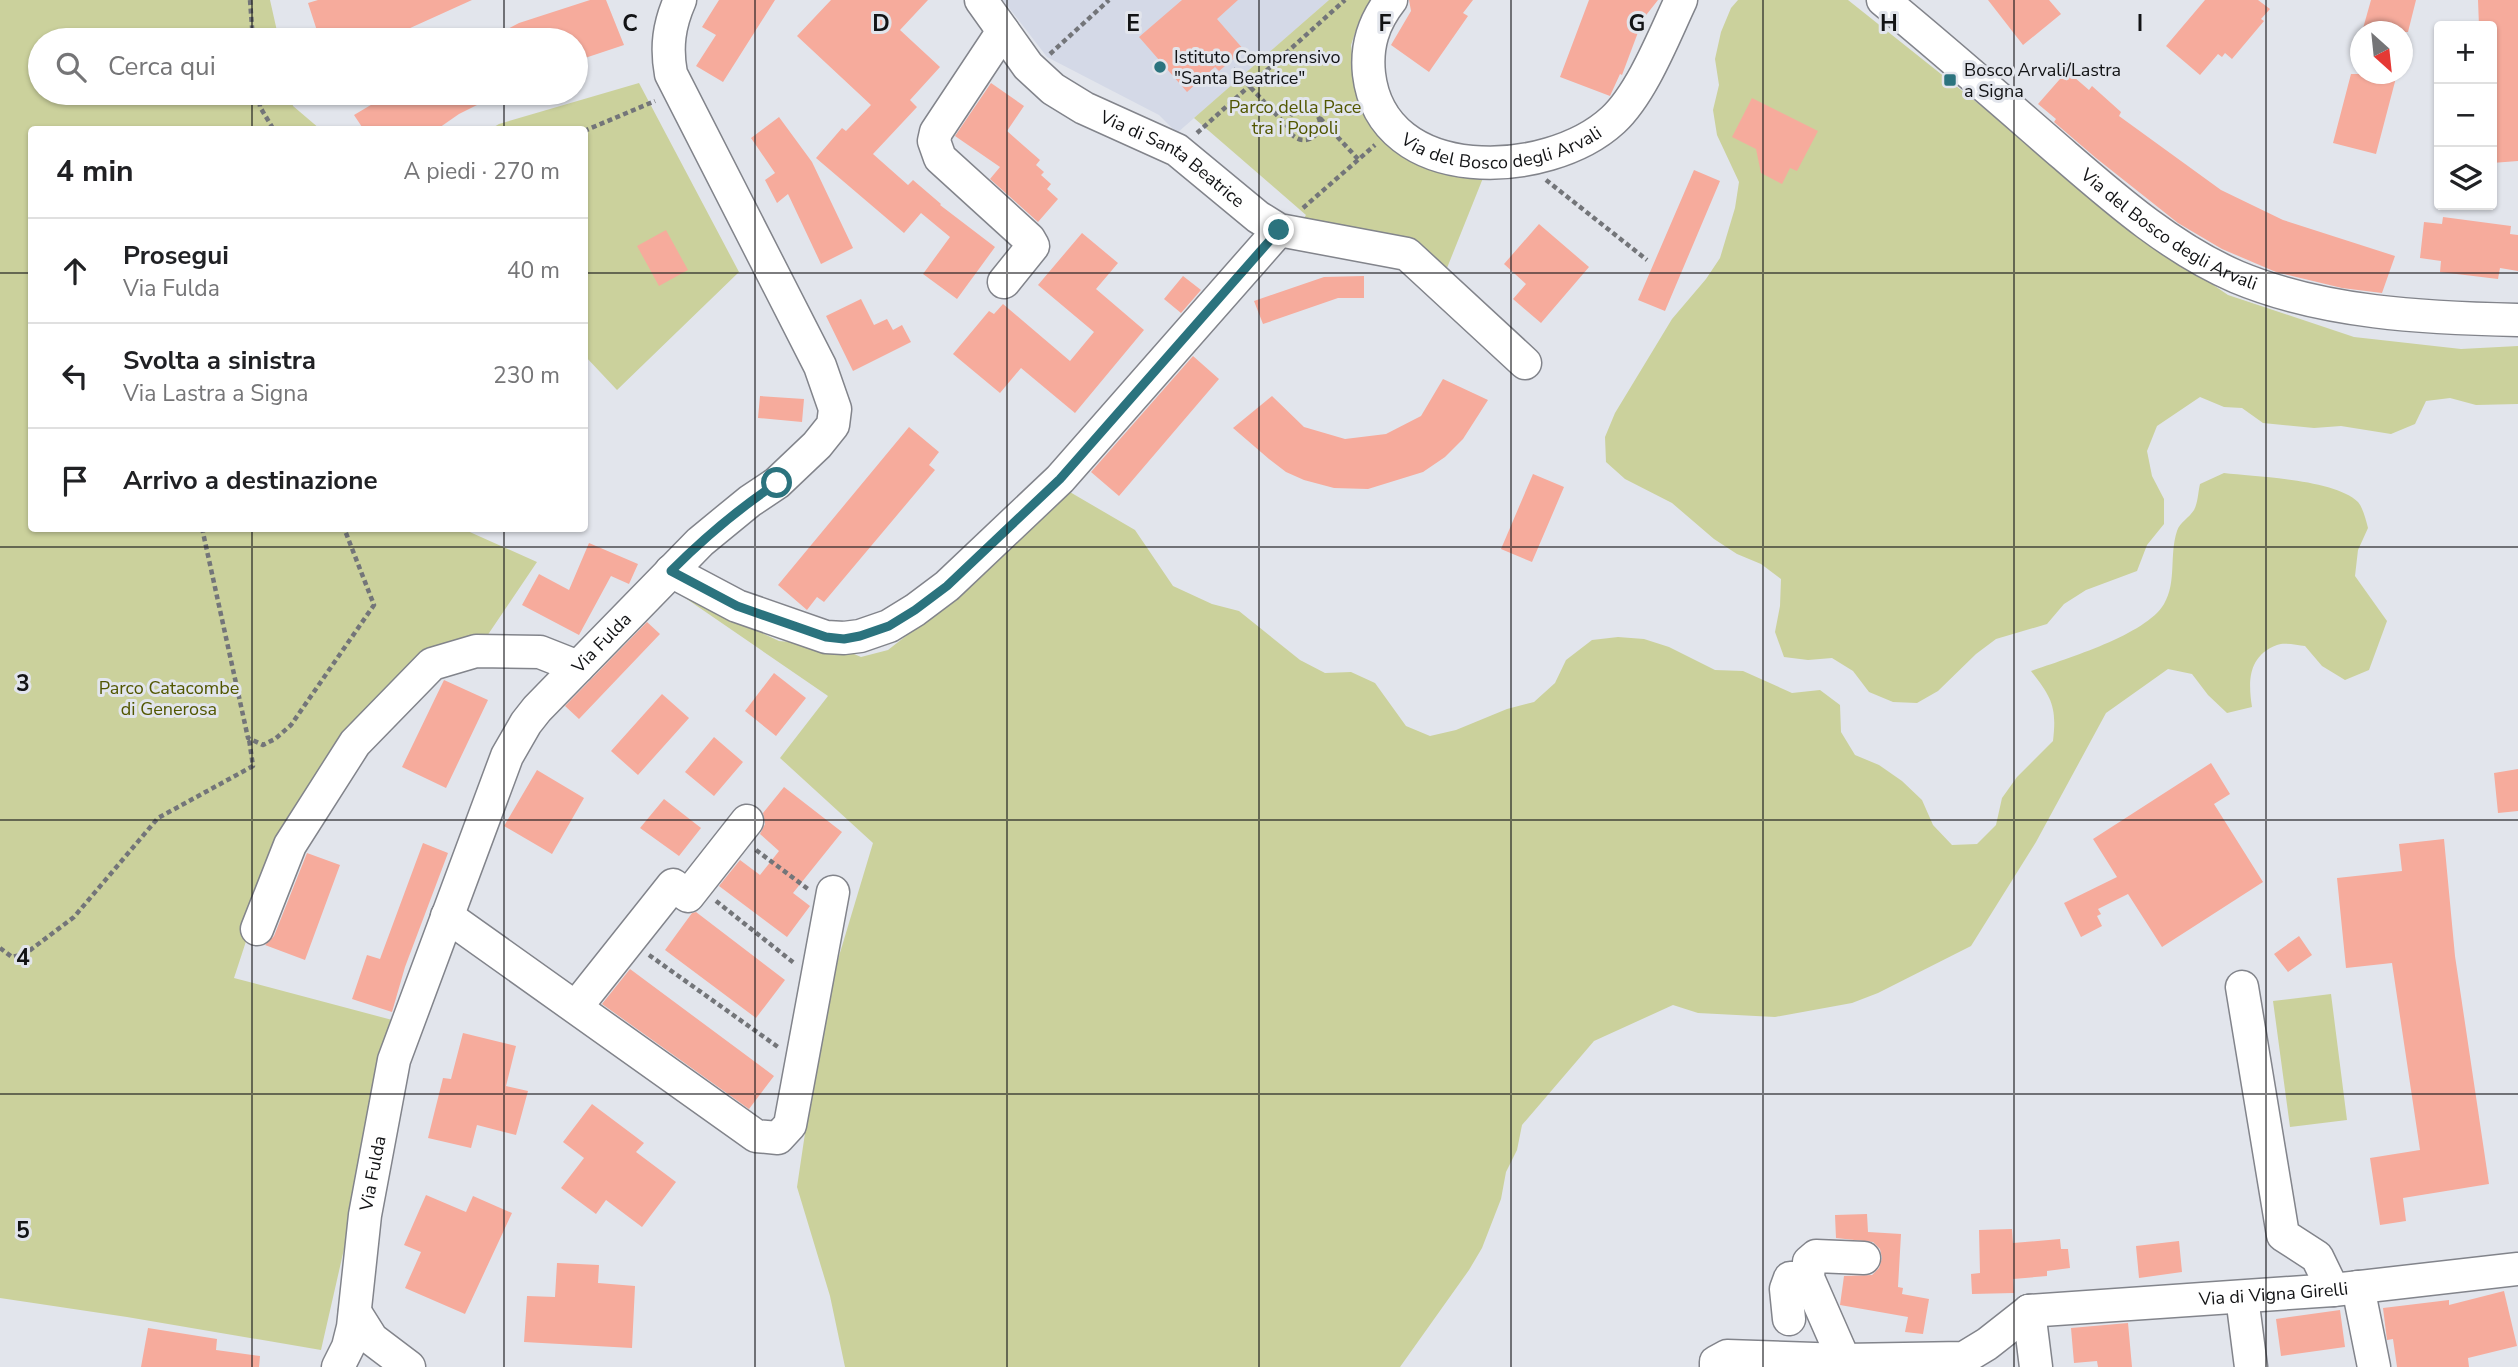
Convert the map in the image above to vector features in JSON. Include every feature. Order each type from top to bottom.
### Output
[{"type":"street","name":"Via Fulda","points":[[338,1367],[348,1348],[355,1312],[365,1215],[394,1060],[507,756],[537,709],[671,571],[700,542],[750,501],[777,483],[817,445],[832,425],[835,409],[820,366],[671,74],[667,54],[669,34],[680,0]]},
{"type":"street","name":"Via di Santa Beatrice","points":[[981,0],[1028,66],[1053,89],[1084,108],[1177,150],[1258,217],[1279,230],[1407,254],[1525,363]]},
{"type":"street","name":"Via del Bosco degli Arvali","points":[[1391,0],[1381,12],[1373,31],[1368,61],[1371,88],[1376,103],[1393,127],[1421,148],[1446,159],[1474,163],[1520,160],[1569,147],[1613,120],[1635,90],[1681,0]]},
{"type":"street","name":"Via del Bosco degli Arvali","points":[[1882,0],[2102,188],[2182,247],[2235,276],[2282,292],[2354,307],[2426,315],[2518,320]]},
{"type":"street","points":[[1003,31],[936,132],[934,141],[940,158],[1029,239],[1033,246],[1003,282]]},
{"type":"street","points":[[671,571],[737,606],[808,633],[844,639],[889,626],[947,586],[1060,479],[1279,230]]},
{"type":"street","points":[[257,929],[290,845],[355,743],[432,664],[476,651],[540,652],[578,667]]},
{"type":"street","points":[[576,1007],[673,885],[688,896],[742,827]]},
{"type":"street","points":[[447,916],[756,1136],[778,1138],[790,1125],[832,900]]},
{"type":"street","points":[[2242,987],[2283,1235],[2317,1257],[2346,1288],[2374,1367]]},
{"type":"street","points":[[1844,1360],[1808,1278],[1810,1262],[1816,1256],[1864,1258]]},
{"type":"street","name":"Via di Vigna Girelli","points":[[2028,1311],[2242,1297],[2518,1269]]},
{"type":"street","points":[[1789,1319],[1786,1289],[1790,1278],[1808,1278]]},
{"type":"street","points":[[2242,1297],[2251,1367]]},
{"type":"street","points":[[1716,1367],[1716,1362],[1727,1356],[1844,1360],[1964,1358],[1987,1344],[2028,1311]]},
{"type":"street","points":[[2028,1311],[2036,1367]]},
{"type":"street","points":[[355,1312],[372,1339],[409,1367]]},
{"type":"path","points":[[250,0],[252,28]]},
{"type":"path","points":[[1047,57],[1109,0]]},
{"type":"path","points":[[1177,150],[1345,0]]},
{"type":"path","points":[[1233,69],[1299,139],[1310,139],[1318,133],[1319,117]]},
{"type":"path","points":[[588,129],[679,92]]},
{"type":"path","points":[[260,105],[272,126]]},
{"type":"path","points":[[1289,128],[1292,113],[1301,108],[1312,110],[1358,159]]},
{"type":"path","points":[[1279,230],[1393,127]]},
{"type":"path","points":[[1520,160],[1647,260]]},
{"type":"path","points":[[0,948],[12,957],[25,954],[74,917],[158,818],[253,765],[203,532]]},
{"type":"path","points":[[248,738],[263,745],[291,725],[374,605],[346,532]]},
{"type":"path","points":[[742,827],[832,900]]},
{"type":"path","points":[[696,885],[817,981]]},
{"type":"path","points":[[629,941],[802,1064]]},
{"type":"shaded area","name":"Istituto Comprensivo \"Santa Beatrice\"","points":[[1003,0],[1329,0],[1177,133],[1159,115],[1047,57]]},
{"type":"green space","name":"Parco Catacombe di Generosa","points":[[0,0],[270,0],[276,28],[28,28],[28,105],[293,105],[316,126],[28,126],[28,532],[470,532],[537,562],[485,639],[439,649],[282,831],[234,978],[396,1021],[321,1350],[0,1298]]},
{"type":"green space","name":"Parco della Pace tra i Popoli","points":[[1329,0],[1372,0],[1358,24],[1351,45],[1356,94],[1367,118],[1483,178],[1445,273],[1301,222],[1306,215],[1194,118]]},
{"type":"green space","points":[[1738,0],[1848,0],[2162,250],[2228,295],[2354,337],[2461,349],[2518,346],[2518,404],[2476,405],[2450,398],[2426,401],[2415,424],[2391,434],[2341,426],[2314,428],[2263,423],[2242,408],[2224,407],[2200,397],[2157,426],[2147,451],[2152,476],[2164,499],[2164,524],[2147,545],[2137,571],[2086,590],[2064,604],[2047,624],[1996,639],[1976,654],[1938,691],[1917,703],[1893,702],[1869,692],[1853,671],[1832,658],[1808,660],[1784,657],[1775,632],[1781,579],[1761,564],[1737,554],[1714,539],[1672,503],[1625,479],[1606,462],[1605,437],[1615,413],[1672,319],[1720,258],[1735,208],[1739,182],[1717,135],[1713,110],[1719,85],[1715,59],[1721,32],[1731,8]]},
{"type":"green space","points":[[639,83],[739,272],[617,390],[588,359],[588,126],[496,126],[564,105],[588,105],[588,98]]},
{"type":"green space","points":[[2224,473],[2314,484],[2347,494],[2358,502],[2368,528],[2358,550],[2355,576],[2387,621],[2369,670],[2345,680],[2322,666],[2305,646],[2277,645],[2260,656],[2252,670],[2252,707],[2227,713],[2208,695],[2192,674],[2168,669],[2106,713],[2036,842],[1971,946],[1878,993],[1852,1003],[1775,1017],[1698,1013],[1673,1005],[1594,1041],[1522,1125],[1517,1150],[1506,1172],[1501,1199],[1482,1248],[1400,1367],[845,1367],[830,1296],[797,1187],[824,1006],[873,843],[780,758],[828,696],[678,593],[779,641],[835,646],[861,657],[888,650],[920,625],[1063,488],[1135,530],[1173,586],[1212,604],[1239,611],[1300,660],[1325,673],[1351,672],[1375,683],[1406,726],[1430,736],[1456,730],[1507,709],[1534,702],[1555,683],[1566,660],[1592,640],[1618,637],[1644,639],[1669,647],[1715,670],[1743,671],[1792,693],[1820,690],[1840,705],[1841,732],[1855,755],[1879,765],[1902,781],[1922,800],[1933,825],[1952,845],[1977,844],[1996,825],[2002,798],[2017,777],[2053,741],[2054,720],[2051,703],[2031,671],[2104,645],[2155,615],[2168,596],[2178,528],[2194,510],[2200,484]]},
{"type":"green space","points":[[2331,994],[2347,1120],[2290,1127],[2273,1001]]},
{"type":"building","points":[[318,0],[472,0],[410,28],[316,28],[308,3]]},
{"type":"building","points":[[590,0],[606,0],[624,45],[588,57],[588,28],[509,28]]},
{"type":"building","points":[[719,0],[775,0],[723,82],[696,66],[716,35],[702,27]]},
{"type":"building","points":[[831,0],[928,0],[900,30],[940,67],[910,100],[917,107],[873,154],[908,185],[913,180],[940,205],[995,247],[957,299],[923,274],[950,237],[921,213],[904,233],[816,158],[842,128],[846,131],[871,105],[797,36]]},
{"type":"building","points":[[1182,0],[1238,0],[1217,19],[1244,50],[1219,71],[1215,67],[1187,92],[1139,37]]},
{"type":"building","points":[[1409,0],[1473,0],[1463,13],[1468,16],[1429,72],[1391,45],[1411,11]]},
{"type":"building","points":[[1589,0],[1658,0],[1643,19],[1622,75],[1620,74],[1610,96],[1560,77]]},
{"type":"building","points":[[1988,0],[2049,0],[2061,14],[2023,45]]},
{"type":"building","points":[[2205,0],[2258,0],[2270,9],[2261,19],[2264,21],[2232,59],[2225,53],[2222,57],[2218,54],[2200,75],[2166,46]]},
{"type":"building","points":[[2371,0],[2416,0],[2411,21],[2365,21]]},
{"type":"building","points":[[2478,0],[2518,0],[2518,161],[2497,163],[2497,21],[2479,21]]},
{"type":"building","points":[[2067,71],[2089,90],[2092,86],[2121,112],[2119,116],[2221,190],[2283,220],[2395,256],[2382,293],[2342,288],[2276,272],[2222,249],[2178,223],[2096,158],[2054,122],[2056,119],[2038,104]]},
{"type":"building","points":[[2350,78],[2350,84],[2394,84],[2376,154],[2333,143]]},
{"type":"building","points":[[991,83],[1024,106],[1007,131],[1040,160],[1036,165],[1044,172],[1041,175],[1051,184],[1047,189],[1058,199],[1038,222],[990,179],[1000,167],[955,136]]},
{"type":"building","points":[[1752,98],[1818,131],[1797,171],[1790,168],[1782,184],[1761,173],[1756,149],[1732,137]]},
{"type":"building","points":[[371,105],[477,105],[442,126],[361,126],[354,115]]},
{"type":"building","points":[[779,117],[812,162],[853,248],[821,264],[788,194],[777,203],[765,180],[775,173],[751,138]]},
{"type":"building","points":[[1694,170],[1720,181],[1665,311],[1638,300]]},
{"type":"building","points":[[2443,217],[2511,226],[2510,234],[2518,235],[2518,271],[2500,268],[2498,279],[2440,272],[2441,261],[2420,258],[2424,222],[2442,224]]},
{"type":"building","points":[[1539,224],[1589,267],[1541,323],[1513,299],[1526,284],[1504,264]]},
{"type":"building","points":[[666,230],[688,270],[659,286],[637,246]]},
{"type":"building","points":[[1082,233],[1118,263],[1096,289],[1144,330],[1075,413],[1021,368],[1000,393],[953,354],[989,311],[994,314],[1003,304],[1070,361],[1094,332],[1038,285]]},
{"type":"building","points":[[1183,276],[1201,290],[1181,313],[1164,299]]},
{"type":"building","points":[[1364,276],[1364,298],[1338,298],[1263,324],[1254,301],[1324,277]]},
{"type":"building","points":[[861,299],[874,325],[887,319],[893,330],[902,325],[911,342],[853,371],[826,316]]},
{"type":"building","points":[[1193,356],[1219,379],[1119,496],[1091,472]]},
{"type":"building","points":[[1443,379],[1488,400],[1463,439],[1445,457],[1423,472],[1368,489],[1334,488],[1286,472],[1233,428],[1272,396],[1304,427],[1345,439],[1386,434],[1421,416]]},
{"type":"building","points":[[760,396],[804,399],[802,422],[758,418]]},
{"type":"building","points":[[909,427],[939,452],[929,465],[935,470],[824,602],[817,597],[807,610],[778,585]]},
{"type":"building","points":[[1533,474],[1564,487],[1532,562],[1501,549]]},
{"type":"building","points":[[589,543],[638,564],[629,584],[611,576],[579,635],[522,605],[539,574],[569,590]]},
{"type":"building","points":[[647,622],[660,634],[579,719],[565,706]]},
{"type":"building","points":[[774,673],[806,698],[776,736],[745,711]]},
{"type":"building","points":[[444,680],[488,700],[446,788],[402,767]]},
{"type":"building","points":[[662,694],[689,718],[638,775],[611,751]]},
{"type":"building","points":[[714,737],[743,762],[714,796],[685,772]]},
{"type":"building","points":[[2211,763],[2230,794],[2214,804],[2263,882],[2162,947],[2128,894],[2098,909],[2101,914],[2097,916],[2102,926],[2081,937],[2064,903],[2117,877],[2093,839]]},
{"type":"building","points":[[2518,769],[2518,811],[2498,813],[2494,773]]},
{"type":"building","points":[[537,770],[584,798],[552,854],[504,826]]},
{"type":"building","points":[[784,787],[842,832],[793,893],[810,906],[787,937],[719,886],[740,860],[760,875],[779,851],[760,834],[765,824],[763,813]]},
{"type":"building","points":[[664,799],[701,828],[679,856],[640,828]]},
{"type":"building","points":[[2444,839],[2455,956],[2489,1184],[2403,1198],[2406,1221],[2380,1225],[2370,1158],[2420,1150],[2392,963],[2346,968],[2337,878],[2402,871],[2399,844]]},
{"type":"building","points":[[423,843],[448,853],[405,967],[392,1012],[352,999],[367,955],[380,959]]},
{"type":"building","points":[[307,853],[340,865],[305,960],[265,945],[274,936]]},
{"type":"building","points":[[696,912],[785,980],[756,1018],[665,950],[692,913]]},
{"type":"building","points":[[2299,936],[2312,955],[2288,972],[2274,954]]},
{"type":"building","points":[[630,969],[774,1076],[749,1109],[602,1004]]},
{"type":"building","points":[[463,1033],[516,1046],[506,1086],[528,1091],[516,1135],[477,1125],[471,1148],[428,1138],[443,1078],[451,1079]]},
{"type":"building","points":[[592,1104],[644,1143],[636,1152],[676,1182],[642,1227],[606,1200],[596,1214],[561,1188],[584,1158],[563,1142]]},
{"type":"building","points":[[426,1195],[466,1212],[473,1196],[512,1213],[465,1314],[405,1288],[421,1252],[404,1245]]},
{"type":"building","points":[[1867,1214],[1868,1232],[1901,1234],[1898,1287],[1903,1288],[1902,1294],[1929,1299],[1923,1334],[1905,1332],[1908,1317],[1840,1305],[1844,1276],[1872,1275],[1879,1268],[1882,1258],[1880,1249],[1873,1242],[1836,1238],[1835,1215]]},
{"type":"building","points":[[2012,1229],[2013,1243],[2060,1239],[2061,1249],[2068,1249],[2070,1268],[2047,1271],[2047,1276],[2013,1279],[2014,1293],[1972,1294],[1971,1274],[1980,1273],[1979,1230]]},
{"type":"building","points":[[2179,1241],[2182,1272],[2139,1278],[2136,1246]]},
{"type":"building","points":[[557,1263],[599,1265],[598,1283],[635,1286],[632,1348],[524,1342],[527,1296],[555,1297]]},
{"type":"building","points":[[2504,1291],[2517,1346],[2468,1358],[2469,1367],[2397,1367],[2393,1339],[2387,1340],[2383,1308],[2449,1300],[2449,1305]]},
{"type":"building","points":[[2340,1310],[2345,1347],[2281,1356],[2276,1319]]},
{"type":"building","points":[[2128,1323],[2132,1367],[2098,1367],[2097,1361],[2074,1363],[2071,1328]]},
{"type":"building","points":[[148,1328],[217,1339],[216,1350],[260,1356],[259,1367],[141,1367]]},
{"type":"place","name":"Istituto Comprensivo \"Santa Beatrice\"","points":[[1160,67]]},
{"type":"place","name":"Bosco Arvali/Lastra a Signa","points":[[1950,80]]},
{"type":"route","points":[[777,483],[750,501],[700,542],[671,571],[737,606],[808,633],[844,639],[889,626],[947,586],[1060,479],[1279,230]]}]
